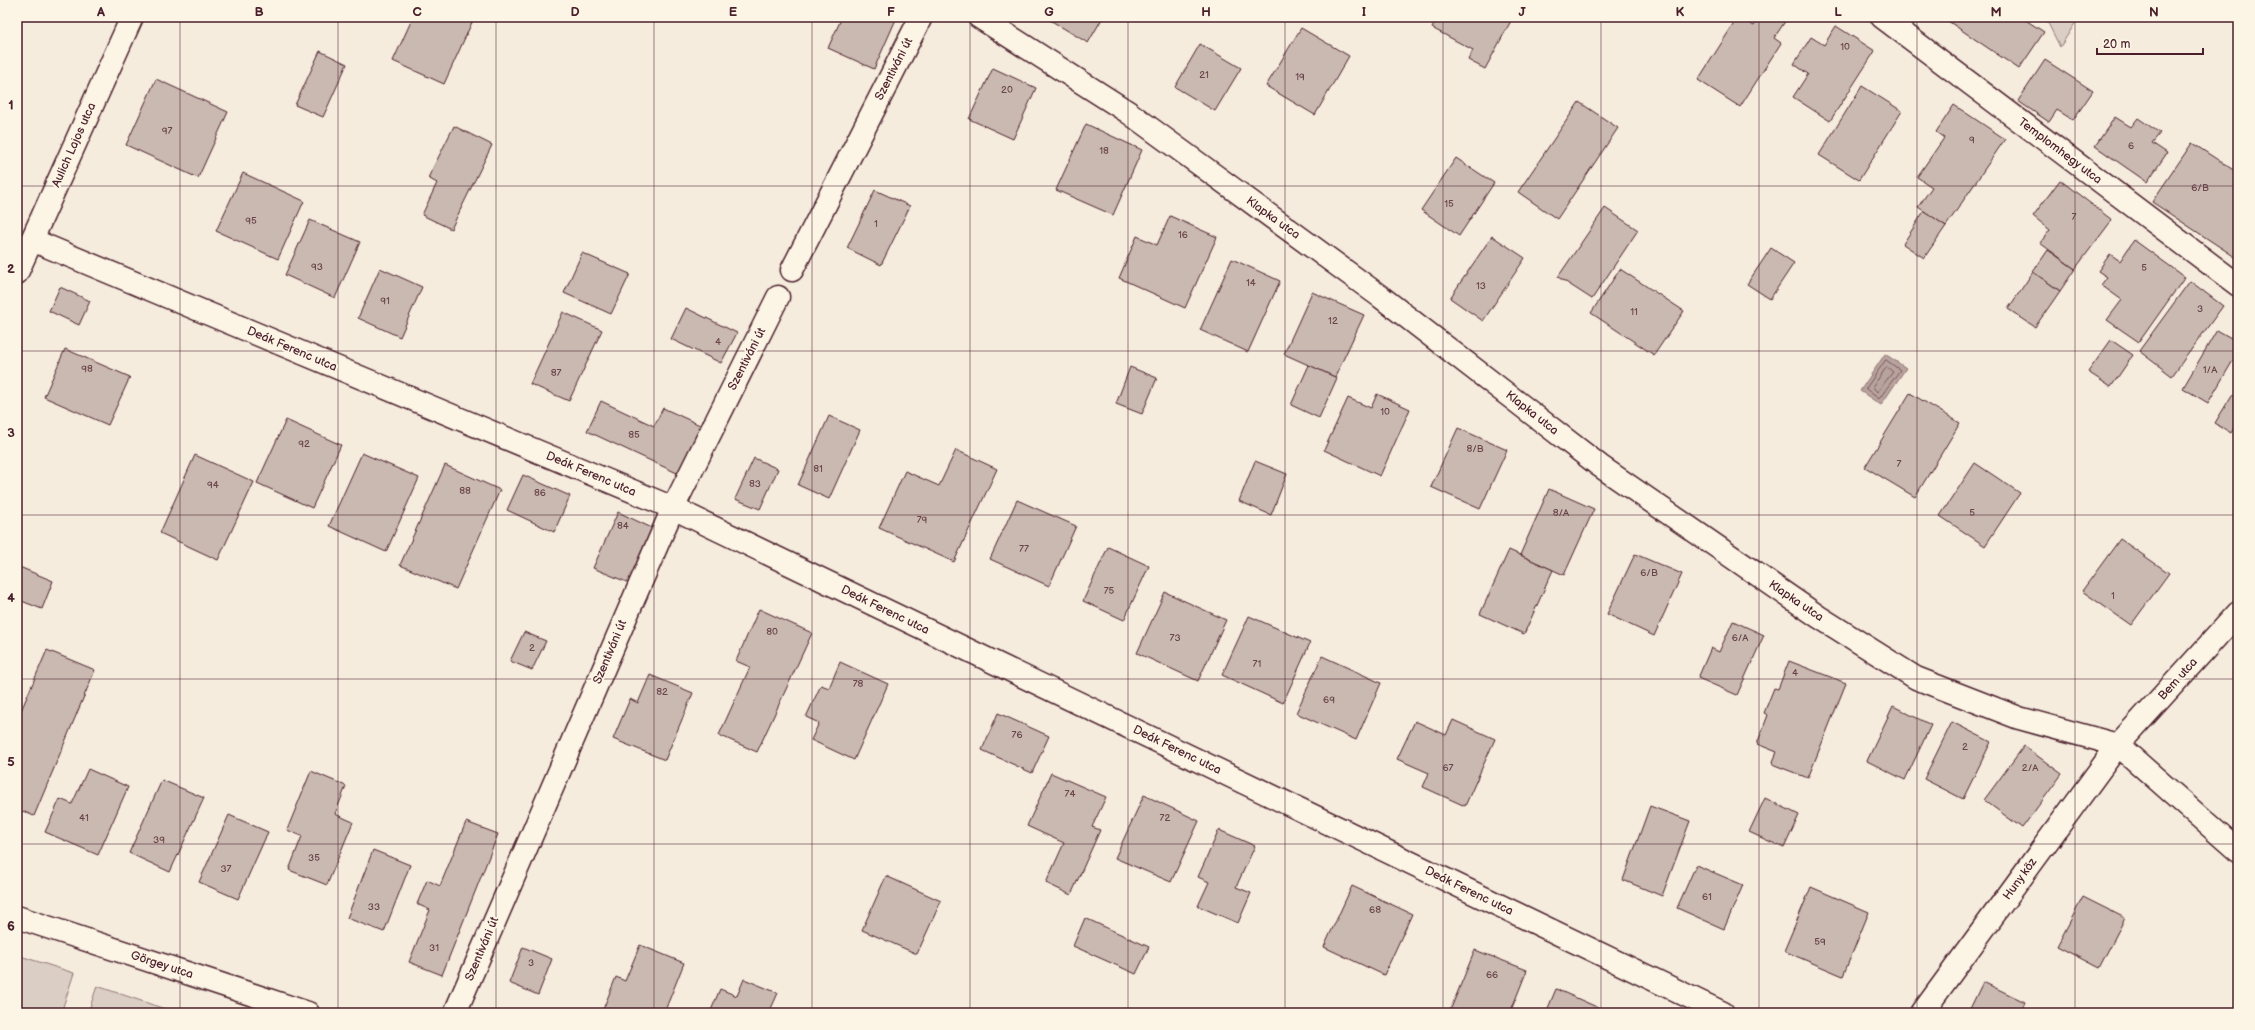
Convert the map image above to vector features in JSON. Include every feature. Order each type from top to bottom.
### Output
[{"type":"street","name":"Aulich Lajos utca","points":[[17,273],[132,17]]},
{"type":"street","name":"Szentiváni út","points":[[792,270],[921,17]]},
{"type":"street","name":"Klapka utca","points":[[979,17],[1128,112],[1381,296],[1600,466],[1819,617],[1916,678],[2019,718],[2118,745]]},
{"type":"street","name":"Templomhegy utca","points":[[1882,17],[2238,285]]},
{"type":"street","name":"Deák Ferenc utca","points":[[32,240],[673,508],[1723,1013]]},
{"type":"street","name":"Szentiváni út","points":[[456,1013],[673,508],[778,297]]},
{"type":"street","name":"Bem utca","points":[[2118,745],[2238,613]]},
{"type":"street","points":[[2118,745],[2238,851]]},
{"type":"street","name":"Huny köz","points":[[1922,1013],[2118,745]]},
{"type":"street","name":"Görgey utca","points":[[17,917],[308,1013]]},
{"type":"shaded area","points":[[2045,17],[2079,17],[2060,47]]},
{"type":"shaded area","points":[[17,955],[74,973],[61,1013],[17,1013]]},
{"type":"shaded area","points":[[97,986],[177,1013],[88,1013]]},
{"type":"water","points":[[1885,354],[1906,368],[1881,405],[1860,391]]},
{"type":"building","points":[[413,17],[467,17],[473,20],[444,84],[393,61]]},
{"type":"building","points":[[842,17],[897,17],[874,69],[828,48]]},
{"type":"building","points":[[1045,17],[1103,17],[1088,43]]},
{"type":"building","points":[[1438,17],[1513,17],[1485,69],[1468,60],[1473,50],[1432,28]]},
{"type":"building","points":[[1738,17],[1754,26],[1760,17],[1788,17],[1774,38],[1781,43],[1740,107],[1698,80]]},
{"type":"building","points":[[1950,17],[2021,17],[2044,32],[2019,69],[1948,21]]},
{"type":"building","points":[[1836,26],[1875,51],[1830,121],[1793,97],[1808,74],[1794,64],[1811,37],[1824,45]]},
{"type":"building","points":[[1301,28],[1349,56],[1315,115],[1266,86]]},
{"type":"building","points":[[1200,44],[1241,68],[1215,111],[1175,87]]},
{"type":"building","points":[[320,51],[347,64],[323,117],[295,105]]},
{"type":"building","points":[[2045,60],[2093,91],[2073,120],[2057,110],[2049,122],[2018,101]]},
{"type":"building","points":[[993,68],[1036,88],[1013,139],[969,119]]},
{"type":"building","points":[[156,79],[228,112],[198,178],[126,145]]},
{"type":"building","points":[[1862,86],[1902,111],[1859,180],[1819,155]]},
{"type":"building","points":[[1579,102],[1618,128],[1557,219],[1518,192]]},
{"type":"building","points":[[1954,105],[2005,139],[1946,226],[1918,207],[1932,187],[1917,177],[1944,138],[1936,132]]},
{"type":"building","points":[[2115,117],[2131,127],[2138,118],[2160,133],[2152,143],[2167,153],[2147,182],[2095,146]]},
{"type":"building","points":[[1086,124],[1142,150],[1113,215],[1056,190]]},
{"type":"building","points":[[454,126],[492,145],[451,229],[422,215],[437,183],[428,178]]},
{"type":"building","points":[[2192,143],[2238,173],[2238,259],[2152,202]]},
{"type":"building","points":[[1456,158],[1494,183],[1459,236],[1421,210]]},
{"type":"building","points":[[243,173],[304,201],[278,259],[216,231]]},
{"type":"building","points":[[2060,180],[2112,220],[2075,269],[2040,243],[2050,230],[2033,216]]},
{"type":"building","points":[[875,190],[910,206],[881,265],[847,248]]},
{"type":"building","points":[[1605,208],[1638,230],[1592,299],[1558,277]]},
{"type":"building","points":[[1924,211],[1946,226],[1924,258],[1903,244]]},
{"type":"building","points":[[1170,216],[1217,237],[1185,308],[1119,278],[1137,236],[1157,245]]},
{"type":"building","points":[[310,220],[360,242],[335,298],[285,275]]},
{"type":"building","points":[[1492,236],[1525,258],[1483,321],[1450,298]]},
{"type":"building","points":[[2134,240],[2185,277],[2139,342],[2107,320],[2122,300],[2101,285],[2107,277],[2098,271],[2110,254],[2120,261]]},
{"type":"building","points":[[1771,248],[1794,263],[1770,299],[1747,284]]},
{"type":"building","points":[[2048,250],[2075,269],[2060,291],[2033,272]]},
{"type":"building","points":[[582,253],[630,274],[611,314],[564,293]]},
{"type":"building","points":[[1232,259],[1280,281],[1248,352],[1200,330]]},
{"type":"building","points":[[380,268],[422,287],[400,337],[358,318]]},
{"type":"building","points":[[1620,269],[1684,311],[1654,355],[1591,313]]},
{"type":"building","points":[[2033,272],[2060,291],[2035,327],[2008,309]]},
{"type":"building","points":[[2190,281],[2223,306],[2172,376],[2139,351]]},
{"type":"building","points":[[60,287],[90,301],[79,325],[49,311]]},
{"type":"building","points":[[1312,292],[1364,315],[1335,377],[1284,354]]},
{"type":"building","points":[[686,308],[737,333],[721,363],[671,339]]},
{"type":"building","points":[[563,312],[602,330],[569,401],[530,384]]},
{"type":"building","points":[[2217,330],[2238,342],[2238,352],[2208,403],[2183,388]]},
{"type":"building","points":[[2111,340],[2133,355],[2111,387],[2088,372]]},
{"type":"building","points":[[65,349],[130,377],[108,425],[44,397]]},
{"type":"building","points":[[1309,365],[1337,378],[1319,418],[1291,405]]},
{"type":"building","points":[[1130,367],[1157,378],[1142,414],[1116,404]]},
{"type":"building","points":[[1910,393],[1960,423],[1915,497],[1865,467]]},
{"type":"building","points":[[1377,394],[1410,409],[1380,476],[1324,450],[1348,398],[1371,408]]},
{"type":"building","points":[[2232,395],[2238,399],[2238,421],[2231,433],[2215,423]]},
{"type":"building","points":[[601,401],[654,426],[663,408],[702,426],[679,474],[587,431]]},
{"type":"building","points":[[829,416],[860,430],[829,499],[798,485]]},
{"type":"building","points":[[286,420],[341,445],[312,508],[257,483]]},
{"type":"building","points":[[1458,428],[1507,450],[1480,509],[1431,487]]},
{"type":"building","points":[[956,450],[997,469],[954,562],[879,528],[905,471],[939,486]]},
{"type":"building","points":[[362,453],[419,478],[386,552],[329,526]]},
{"type":"building","points":[[195,455],[254,482],[218,560],[160,533]]},
{"type":"building","points":[[754,458],[778,469],[760,509],[735,499]]},
{"type":"building","points":[[1255,461],[1287,474],[1271,515],[1239,501]]},
{"type":"building","points":[[1975,463],[2020,493],[1985,546],[1940,516]]},
{"type":"building","points":[[445,465],[500,490],[456,589],[400,565]]},
{"type":"building","points":[[523,475],[570,496],[554,532],[507,510]]},
{"type":"building","points":[[1549,489],[1594,509],[1564,575],[1520,555]]},
{"type":"building","points":[[1017,500],[1076,526],[1049,586],[990,559]]},
{"type":"building","points":[[618,512],[654,529],[629,583],[593,568]]},
{"type":"building","points":[[2120,539],[2169,573],[2131,625],[2082,591]]},
{"type":"building","points":[[1108,547],[1149,566],[1124,620],[1083,601]]},
{"type":"building","points":[[1509,550],[1553,570],[1524,634],[1480,614]]},
{"type":"building","points":[[1635,554],[1682,574],[1654,636],[1607,614]]},
{"type":"building","points":[[17,566],[53,581],[42,609],[19,600],[22,596],[17,594]]},
{"type":"building","points":[[1165,592],[1226,620],[1198,681],[1137,653]]},
{"type":"building","points":[[759,609],[812,633],[757,752],[719,735],[750,667],[736,661]]},
{"type":"building","points":[[1249,616],[1310,643],[1283,703],[1222,675]]},
{"type":"building","points":[[1733,621],[1764,635],[1737,695],[1698,678],[1711,648],[1719,652]]},
{"type":"building","points":[[524,632],[546,641],[532,670],[510,661]]},
{"type":"building","points":[[47,650],[95,670],[34,816],[17,809],[17,720]]},
{"type":"building","points":[[1322,656],[1381,683],[1356,740],[1296,713]]},
{"type":"building","points":[[1789,661],[1846,683],[1808,778],[1772,764],[1777,752],[1757,744],[1768,715],[1764,713],[1774,688],[1778,689]]},
{"type":"building","points":[[840,662],[888,684],[854,760],[811,740],[819,723],[806,717],[821,685],[829,688]]},
{"type":"building","points":[[650,675],[693,693],[665,760],[613,739],[630,699],[638,703]]},
{"type":"building","points":[[1893,706],[1931,725],[1905,780],[1867,761]]},
{"type":"building","points":[[998,713],[1049,736],[1032,773],[982,750]]},
{"type":"building","points":[[1453,720],[1495,739],[1465,806],[1423,787],[1429,773],[1397,759],[1415,721],[1446,735]]},
{"type":"building","points":[[1952,722],[1991,742],[1963,799],[1924,779]]},
{"type":"building","points":[[2024,746],[2062,774],[2022,828],[1984,800]]},
{"type":"building","points":[[88,769],[128,787],[98,855],[45,832],[60,799],[72,804]]},
{"type":"building","points":[[311,771],[346,786],[335,814],[353,822],[327,885],[289,870],[302,836],[287,830]]},
{"type":"building","points":[[1051,773],[1106,797],[1092,827],[1100,830],[1071,895],[1046,883],[1064,843],[1027,826]]},
{"type":"building","points":[[162,780],[204,798],[170,872],[129,853]]},
{"type":"building","points":[[1144,795],[1199,821],[1171,882],[1115,858]]},
{"type":"building","points":[[1765,798],[1799,815],[1784,848],[1749,832]]},
{"type":"building","points":[[1650,806],[1690,821],[1662,896],[1623,880]]},
{"type":"building","points":[[229,815],[268,832],[238,899],[199,882]]},
{"type":"building","points":[[466,822],[498,834],[442,975],[409,962],[430,910],[417,904],[427,880],[440,886]]},
{"type":"building","points":[[1219,830],[1255,846],[1236,887],[1251,893],[1238,923],[1198,906],[1209,882],[1198,877]]},
{"type":"building","points":[[373,850],[410,865],[384,932],[347,918]]},
{"type":"building","points":[[1696,865],[1743,885],[1724,929],[1677,908]]},
{"type":"building","points":[[886,876],[941,901],[917,954],[862,930]]},
{"type":"building","points":[[1352,886],[1412,914],[1384,975],[1324,947]]},
{"type":"building","points":[[1811,887],[1869,912],[1843,976],[1784,951]]},
{"type":"building","points":[[2083,897],[2125,918],[2099,968],[2057,946]]},
{"type":"building","points":[[1085,918],[1149,947],[1136,974],[1073,946]]},
{"type":"building","points":[[640,945],[684,963],[664,1013],[602,1012],[616,977],[625,981]]},
{"type":"building","points":[[523,947],[552,959],[538,995],[509,983]]},
{"type":"building","points":[[1475,950],[1527,970],[1510,1013],[1449,1013]]},
{"type":"building","points":[[744,979],[778,993],[769,1013],[710,1013],[720,989],[737,996]]},
{"type":"building","points":[[1983,982],[2025,1002],[2020,1013],[1968,1013]]},
{"type":"building","points":[[1556,989],[1608,1012],[1546,1013]]}]
